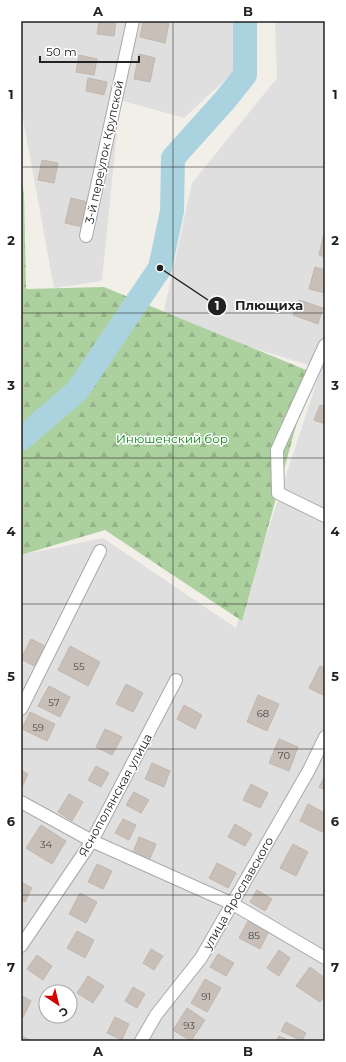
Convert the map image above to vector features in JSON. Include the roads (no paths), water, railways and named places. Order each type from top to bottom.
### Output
[{"type":"street","name":"3-й переулок Крупской","points":[[86,236],[133,21]]},
{"type":"street","points":[[325,344],[277,450],[278,493],[325,516]]},
{"type":"street","points":[[21,709],[100,551]]},
{"type":"street","name":"Яснополянская улица","points":[[21,946],[92,841],[176,680]]},
{"type":"street","name":"улица Ярославского","points":[[141,1041],[156,1015],[201,958],[309,770],[325,737]]},
{"type":"street","points":[[21,802],[92,841],[233,904],[325,958]]},
{"type":"waterway","points":[[21,439],[77,391],[160,268],[172,211],[173,158],[225,100],[245,75],[245,21]]},
{"type":"place","name":"Плющиха","points":[[160,268]]},
{"type":"park label","name":"Инюшенский бор","points":[[172,438]]}]
